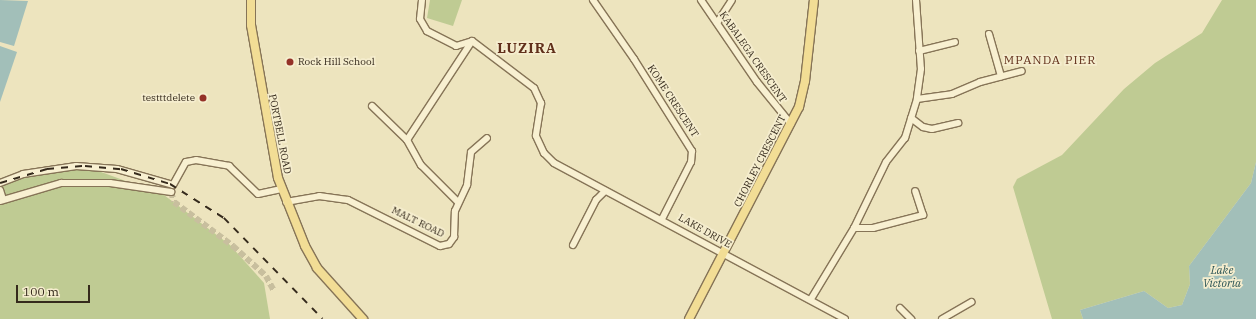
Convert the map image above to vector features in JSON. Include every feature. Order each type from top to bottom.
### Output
[{"type":"main road","name":"PORTBELL ROAD","points":[[251,0],[251,25],[261,86],[274,161],[286,202],[317,268],[363,319]]},
{"type":"main road","name":"CHORLEY CRESCENT","points":[[689,319],[799,107],[806,81],[814,0]]},
{"type":"street","points":[[422,0],[420,19],[427,31],[456,46],[472,41]]},
{"type":"street","name":"KOME CRESCENT","points":[[593,0],[634,59],[692,151],[691,162],[662,219]]},
{"type":"street","name":"KABALEGA CRESCENT","points":[[701,0],[754,77],[791,124]]},
{"type":"street","points":[[717,23],[732,0]]},
{"type":"street","points":[[811,299],[854,228],[886,162],[905,138],[918,99],[921,81],[916,0]]},
{"type":"street","points":[[989,34],[1001,76]]},
{"type":"street","points":[[407,140],[472,41]]},
{"type":"street","name":"LAKE DRIVE","points":[[472,41],[536,92],[541,105],[536,136],[544,153],[554,163],[605,191],[662,219],[811,299],[845,319]]},
{"type":"street","points":[[919,51],[955,42]]},
{"type":"street","points":[[918,99],[952,94],[1001,76],[1022,71]]},
{"type":"street","points":[[372,106],[407,140],[425,169],[458,202]]},
{"type":"street","points":[[911,118],[923,127],[932,128],[958,123]]},
{"type":"street","name":"MALT ROAD","points":[[286,202],[319,196],[353,202],[441,247],[449,244],[454,237],[455,211],[458,202],[468,185],[471,152],[488,138]]},
{"type":"street","points":[[0,183],[23,174],[76,166],[117,169],[173,185],[186,162],[196,160],[229,166],[258,194],[282,190]]},
{"type":"street","points":[[0,190],[2,200],[61,183],[90,181],[171,192]]},
{"type":"street","points":[[574,245],[596,200],[605,191]]},
{"type":"street","points":[[854,228],[873,228],[922,214],[915,191]]},
{"type":"street","points":[[942,319],[971,302]]},
{"type":"street","points":[[900,308],[911,319]]},
{"type":"green space","points":[[430,0],[462,0],[453,26],[427,18]]},
{"type":"green space","points":[[1222,0],[1256,0],[1256,162],[1251,183],[1189,266],[1190,284],[1182,305],[1168,308],[1144,291],[1080,310],[1083,319],[1052,319],[1013,187],[1017,179],[1062,155],[1124,89],[1155,63],[1202,33]]},
{"type":"green space","points":[[82,165],[164,195],[230,245],[264,283],[270,319],[0,319],[0,188],[20,177]]},
{"type":"water","points":[[0,0],[28,1],[14,46],[0,42]]},
{"type":"water","points":[[0,46],[17,52],[0,102]]},
{"type":"water","name":"Lake Victoria","points":[[1256,162],[1256,319],[1083,319],[1080,310],[1144,291],[1168,308],[1182,305],[1190,284],[1189,266],[1251,183]]},
{"type":"tunnel","points":[[173,185],[171,192],[174,202],[233,246],[266,276],[274,291]]},
{"type":"railway","points":[[0,183],[47,169],[85,166],[121,169],[170,184],[224,218],[323,319]]},
{"type":"place","name":"Rock Hill School","points":[[290,62]]},
{"type":"place","name":"testttdelete","points":[[203,98]]},
{"type":"district","name":"LUZIRA","points":[[527,48]]},
{"type":"district","name":"MPANDA PIER","points":[[1050,60]]}]
